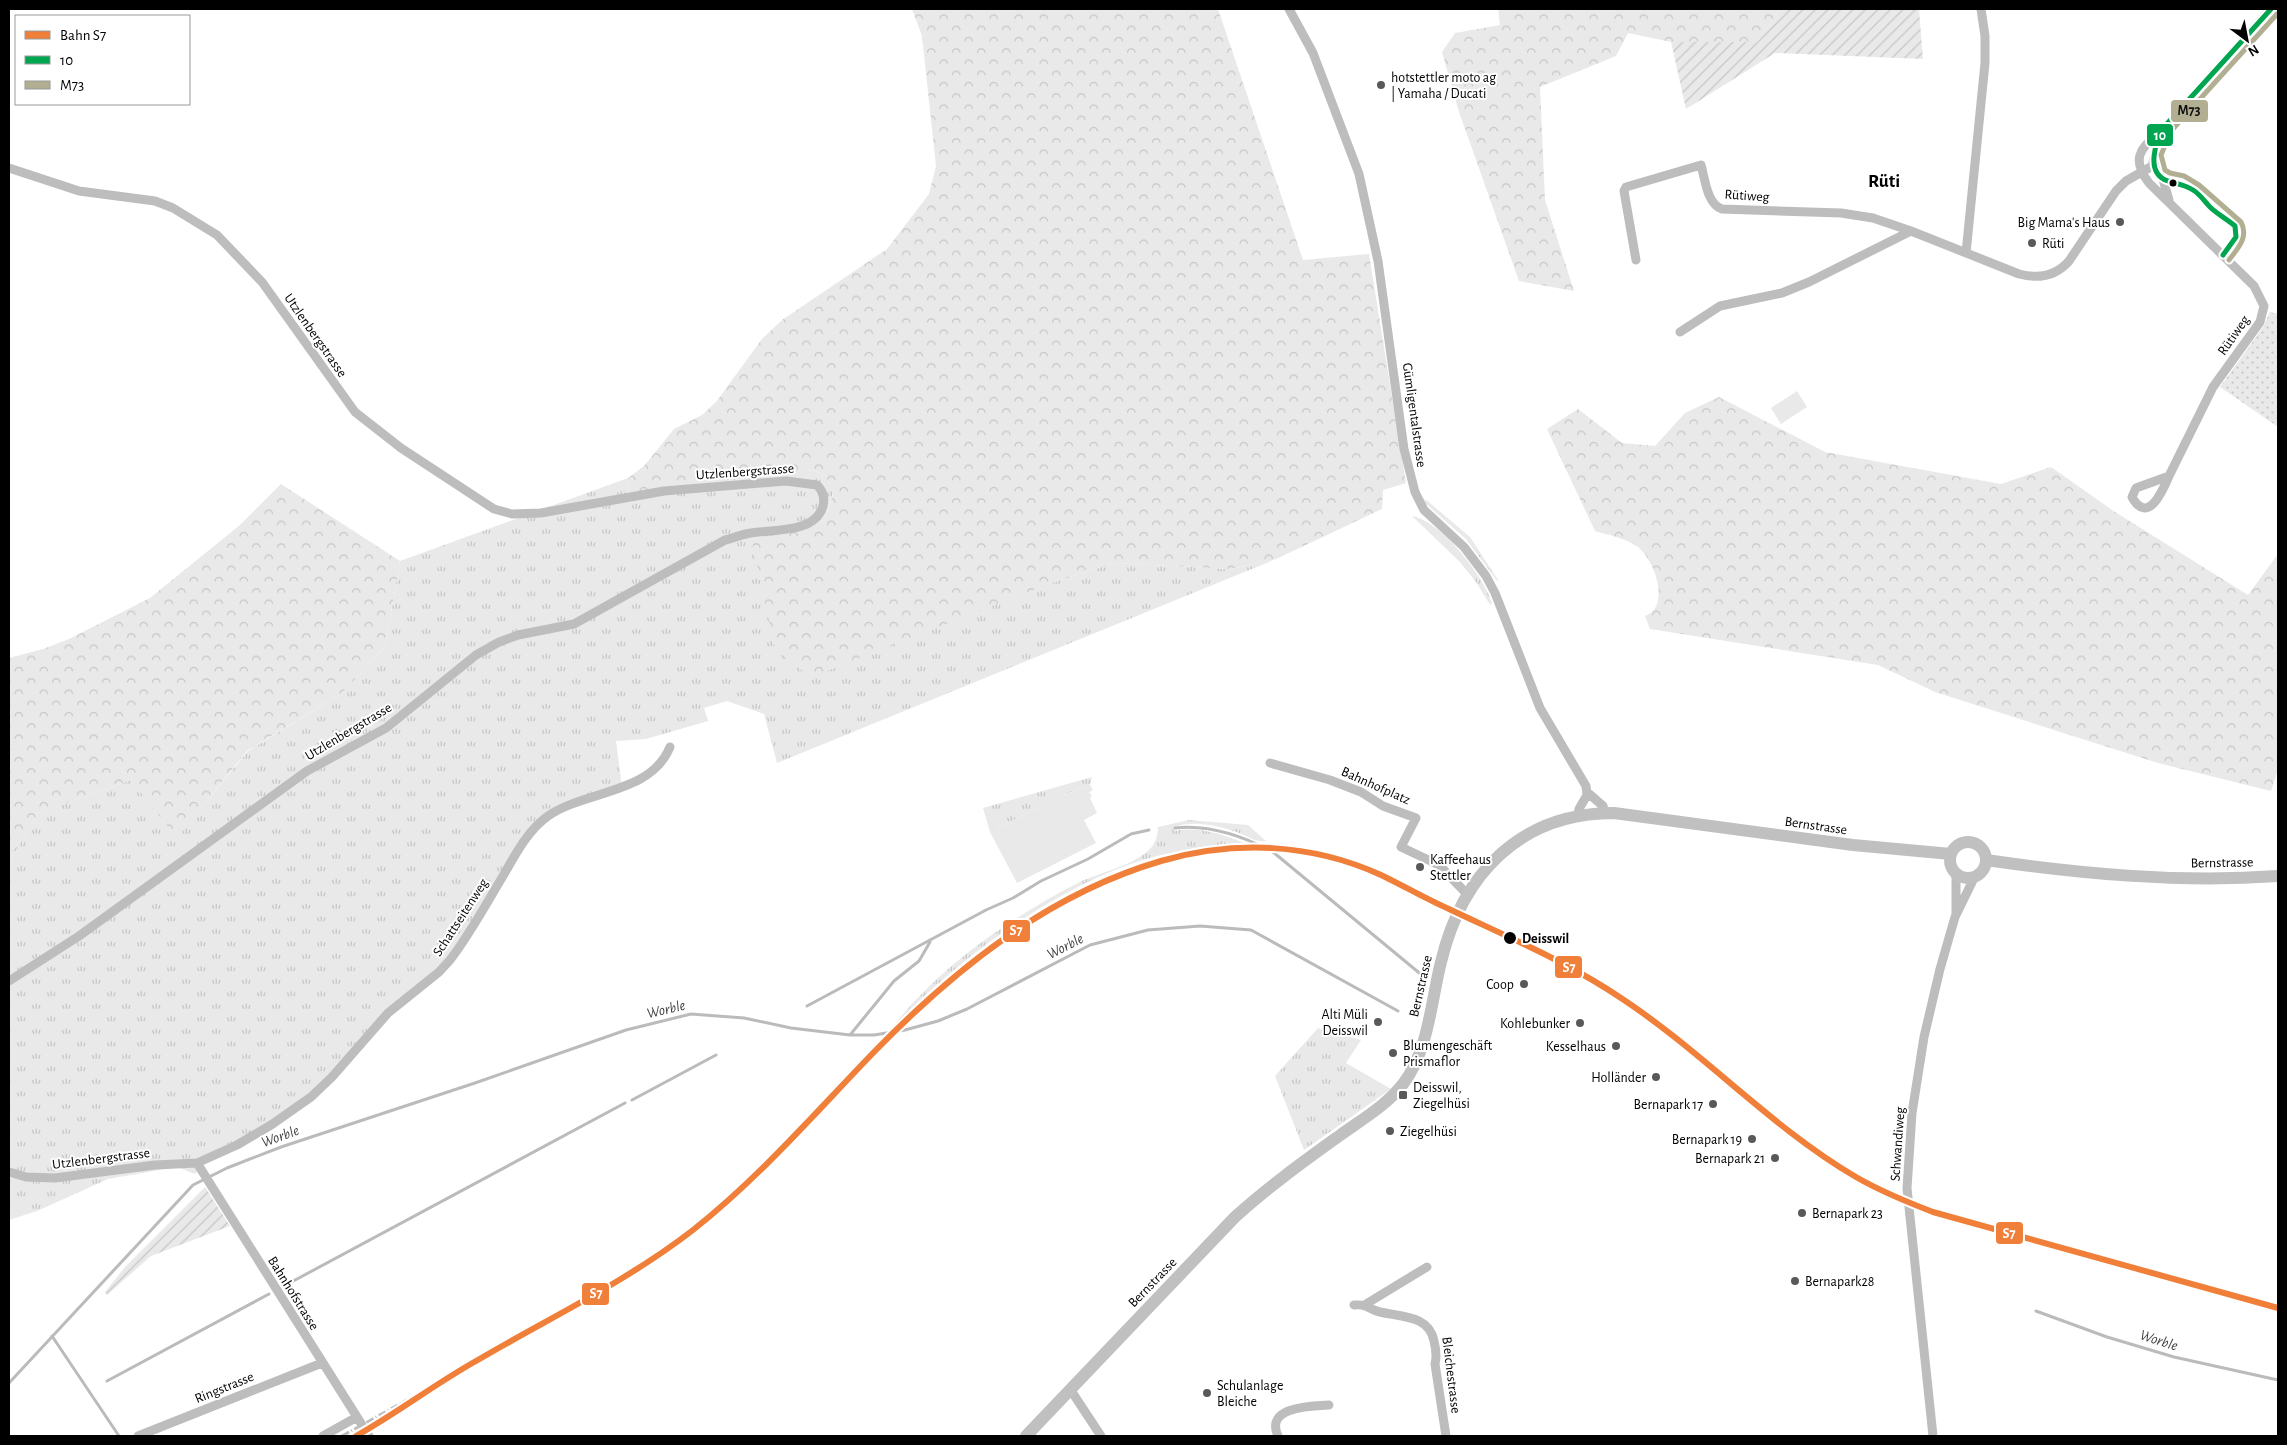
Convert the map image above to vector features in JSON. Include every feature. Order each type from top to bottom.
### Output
[{"type":"main road","name":"Bernstrasse","points":[[1026,1436],[1241,1211],[1272,1185],[1383,1104],[1404,1083],[1418,1058],[1446,942],[1468,895],[1493,860],[1513,842],[1540,827],[1578,816],[1605,813],[1649,816],[1853,845],[1951,854]]},
{"type":"main road","points":[[1970,842],[1983,850],[1986,860],[1983,870],[1975,876],[1965,877],[1956,873],[1951,864],[1951,854],[1960,843],[1970,842]]},
{"type":"main road","name":"Bernstrasse","points":[[1986,860],[2130,877],[2234,879],[2278,876]]},
{"type":"street","name":"Gümligentalstrasse","points":[[1289,9],[1313,53],[1359,174],[1378,261],[1404,448],[1415,492],[1424,510],[1464,547],[1486,576],[1495,593],[1540,708],[1584,781],[1587,792],[1603,806],[1605,813]]},
{"type":"street","points":[[1966,253],[1985,63],[1985,36],[1981,9]]},
{"type":"street","points":[[2141,172],[2138,162],[2141,151],[2149,141],[2160,133],[2271,9]]},
{"type":"street","points":[[2154,165],[2153,156],[2160,133]]},
{"type":"street","name":"Rütiweg","points":[[1636,260],[1624,192],[1626,187],[1701,165],[1712,201],[1716,207],[1722,209],[1841,213],[1881,220],[2024,275],[2036,277],[2051,274],[2069,261],[2116,191],[2141,172],[2154,165],[2162,176],[2164,190],[2170,202]]},
{"type":"street","name":"Utzlenbergstrasse","points":[[9,168],[79,191],[155,201],[173,208],[217,235],[262,282],[333,384],[361,417],[401,448],[494,509],[512,514],[541,513],[664,490],[786,481],[818,485],[824,498],[822,509],[808,523],[794,528],[751,533],[725,540],[574,624],[555,630],[518,635],[499,642],[476,655],[386,728],[307,771],[79,936],[9,982]]},
{"type":"street","name":"Rütiweg","points":[[2141,172],[2154,188],[2254,286],[2264,306],[2260,322],[2213,387],[2169,476]]},
{"type":"street","points":[[1680,332],[1720,306],[1782,293],[1809,282],[1911,231]]},
{"type":"street","name":"Schattseitenweg","points":[[200,1167],[251,1138],[311,1097],[332,1078],[388,1013],[439,972],[458,949],[516,854],[540,823],[568,806],[635,781],[660,765],[670,747]]},
{"type":"street","name":"Bahnhofplatz","points":[[1270,763],[1346,786],[1361,792],[1383,806],[1416,818],[1401,847],[1439,865],[1468,895]]},
{"type":"street","points":[[1578,816],[1578,808],[1587,792]]},
{"type":"street","name":"Schwandiweg","points":[[1956,873],[1956,917]]},
{"type":"street","name":"Schwandiweg","points":[[1933,1436],[1907,1188],[1907,1170],[1912,1112],[1922,1046],[1940,969],[1956,917],[1975,876]]},
{"type":"street","name":"Utzlenbergstrasse","points":[[9,1172],[26,1177],[55,1178],[155,1165],[200,1167]]},
{"type":"street","name":"Bahnhofstrasse","points":[[200,1167],[369,1436]]},
{"type":"street","name":"Bleichestrasse","points":[[1354,1305],[1366,1304],[1427,1267]]},
{"type":"street","name":"Bleichestrasse","points":[[1366,1304],[1376,1311],[1423,1322],[1432,1332],[1446,1436]]},
{"type":"street","name":"Ringstrasse","points":[[138,1436],[322,1363]]},
{"type":"street","points":[[1070,1388],[1101,1436]]},
{"type":"street","points":[[1278,1436],[1276,1429],[1278,1423],[1288,1411],[1294,1408],[1329,1405]]},
{"type":"street","points":[[324,1436],[357,1418]]},
{"type":"green space","points":[[912,9],[1218,9],[1303,260],[1369,254],[1406,483],[1383,490],[1382,509],[1276,559],[1231,569],[1114,563],[1048,584],[812,677],[776,653],[750,533],[794,530],[825,520],[833,494],[826,476],[813,470],[629,493],[628,478],[644,466],[674,429],[702,415],[716,402],[762,339],[782,320],[887,249],[929,194],[936,166],[922,36]]},
{"type":"green space","points":[[1498,9],[1780,9],[1757,42],[1671,42],[1628,33],[1616,56],[1540,87],[1545,200],[1574,291],[1519,281],[1458,109],[1442,52],[1455,33],[1500,25]]},
{"type":"green space","points":[[1780,9],[1919,9],[1923,59],[1775,53],[1686,109],[1671,42],[1757,42]]},
{"type":"green space","points":[[2270,312],[2278,314],[2278,427],[2220,387],[2263,327]]},
{"type":"green space","points":[[1797,391],[1807,407],[1781,424],[1771,408]]},
{"type":"green space","points":[[1719,397],[1825,452],[2001,484],[2051,467],[2115,512],[2248,595],[2278,554],[2278,769],[2271,791],[2158,763],[1935,692],[1878,665],[1650,629],[1645,616],[1653,611],[1658,603],[1659,592],[1654,570],[1642,551],[1635,545],[1595,531],[1547,429],[1578,409],[1622,443],[1655,446],[1685,413]]},
{"type":"green space","points":[[813,470],[826,476],[833,493],[825,520],[794,530],[1048,584],[1114,563],[1231,569],[1276,559],[777,763],[764,714],[727,701],[704,708],[708,721],[646,739],[616,741],[622,787],[568,806],[540,823],[458,949],[402,1001],[311,1097],[207,1159],[195,1174],[177,1167],[108,1179],[37,1211],[9,1220],[9,862],[38,813],[131,780],[177,837],[248,751],[342,693],[385,647],[400,561],[628,478],[629,493]]},
{"type":"green space","points":[[281,484],[400,561],[385,647],[342,693],[247,751],[177,838],[131,780],[38,813],[9,862],[9,658],[43,649],[69,639],[150,598],[240,525]]},
{"type":"green space","points":[[1425,499],[1470,537],[1498,582],[1466,539],[1425,503]]},
{"type":"green space","points":[[1412,516],[1436,528],[1460,551],[1480,579],[1492,603],[1490,605],[1476,582],[1460,562]]},
{"type":"green space","points":[[1092,777],[1090,785],[1061,796],[990,832],[983,808]]},
{"type":"green space","points":[[1090,785],[1093,790],[1089,792],[1092,796],[1090,798],[1097,813],[1084,820],[1096,843],[1017,883],[990,832],[1061,796]]},
{"type":"green space","points":[[1189,820],[1248,825],[1266,841],[1257,841],[1237,832],[1210,825],[1191,824],[1175,827],[1175,831],[1201,830],[1244,843],[1193,848],[1155,856],[1109,873],[1075,889],[1007,929],[975,953],[917,1003],[891,1029],[930,985],[952,965],[1000,929],[1076,884],[1140,857],[1154,843],[1158,827]]},
{"type":"green space","points":[[1318,1028],[1361,1040],[1346,1063],[1391,1089],[1304,1150],[1275,1076]]},
{"type":"green space","points":[[205,1187],[230,1226],[151,1256],[107,1295],[105,1292],[125,1267]]},
{"type":"waterway","points":[[1175,828],[1188,827],[1226,832],[1273,852],[1423,976]]},
{"type":"waterway","points":[[807,1006],[986,910],[1013,898],[1041,881],[1088,859],[1131,834],[1149,830]]},
{"type":"waterway","name":"Worble","points":[[9,1383],[193,1185],[227,1168],[281,1147],[475,1083],[626,1030],[691,1014],[744,1018],[791,1028],[850,1035],[874,1035],[905,1030],[938,1021],[967,1009],[1090,945],[1148,930],[1200,926],[1251,930],[1398,1011]]},
{"type":"waterway","points":[[850,1035],[894,981],[919,961],[930,942]]},
{"type":"waterway","points":[[632,1100],[716,1055]]},
{"type":"waterway","points":[[284,1286],[625,1103]]},
{"type":"waterway","points":[[107,1381],[269,1294]]},
{"type":"waterway","name":"Worble","points":[[2036,1311],[2107,1337],[2174,1357],[2278,1380]]},
{"type":"waterway","points":[[52,1336],[119,1436]]},
{"type":"railway","points":[[342,1436],[445,1379]]},
{"type":"rail line","name":"S7","points":[[356,1436],[461,1370],[614,1283],[693,1230],[718,1210],[764,1166],[874,1052],[937,992],[971,964],[1042,914],[1080,893],[1120,875],[1161,861],[1189,854],[1245,848],[1300,851],[1328,856],[1354,864],[1381,875],[1560,962],[1624,1000],[1654,1021],[1767,1114],[1825,1158],[1874,1187],[1894,1196],[1933,1212],[2278,1308]]},
{"type":"transit line","name":"10","points":[[2223,255],[2236,237],[2235,226],[2213,210],[2193,190],[2161,177],[2156,171],[2154,156],[2158,139],[2165,126],[2271,9]]},
{"type":"transit line","name":"M73","points":[[2229,260],[2239,247],[2243,237],[2244,233],[2241,222],[2199,185],[2184,176],[2165,170],[2161,155],[2171,131],[2277,14]]},
{"type":"place","name":"hotstettler moto ag | Yamaha / Ducati","points":[[1381,85]]},
{"type":"place","name":"Big Mama's Haus","points":[[2120,222]]},
{"type":"place","name":"Rüti","points":[[2032,243]]},
{"type":"place","name":"Kaffeehaus Stettler","points":[[1420,867]]},
{"type":"place","name":"Deisswil","points":[[1510,938]]},
{"type":"place","name":"Coop","points":[[1524,984]]},
{"type":"place","name":"Alti Müli Deisswil","points":[[1378,1022]]},
{"type":"place","name":"Kohlebunker","points":[[1580,1023]]},
{"type":"place","name":"Kesselhaus","points":[[1616,1046]]},
{"type":"place","name":"Blumengeschäft Prismaflor","points":[[1393,1053]]},
{"type":"place","name":"Holländer","points":[[1656,1077]]},
{"type":"place","name":"Deisswil, Ziegelhüsi","points":[[1403,1095]]},
{"type":"place","name":"Bernapark 17","points":[[1713,1104]]},
{"type":"place","name":"Ziegelhüsi","points":[[1390,1131]]},
{"type":"place","name":"Bernapark 19","points":[[1752,1139]]},
{"type":"place","name":"Bernapark 21","points":[[1775,1158]]},
{"type":"place","name":"Bernapark 23","points":[[1802,1213]]},
{"type":"place","name":"Bernapark28","points":[[1795,1281]]},
{"type":"place","name":"Schulanlage Bleiche","points":[[1207,1393]]},
{"type":"district","name":"Rüti","points":[[1884,180]]}]
